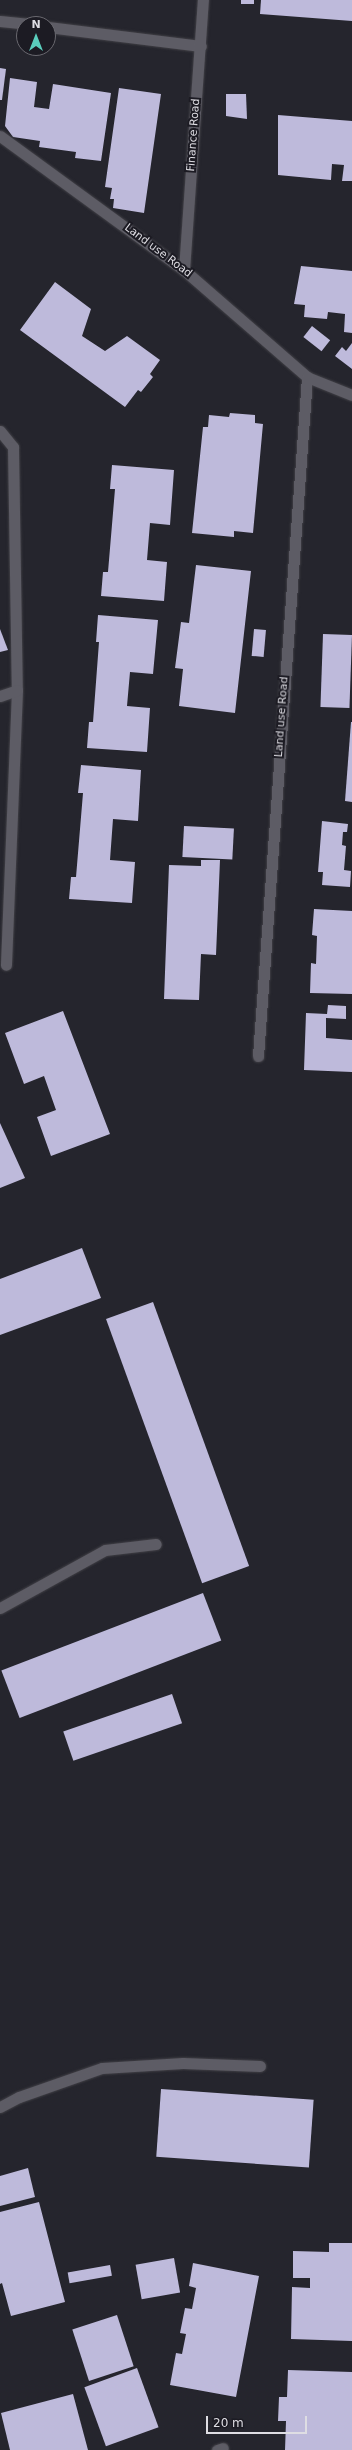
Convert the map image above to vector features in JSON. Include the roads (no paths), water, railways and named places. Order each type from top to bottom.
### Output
[{"type":"street","name":"Finance Road","points":[[184,270],[201,46],[203,0]]},
{"type":"street","points":[[0,21],[16,23]]},
{"type":"street","points":[[56,28],[201,46]]},
{"type":"street","name":"Land use Road","points":[[0,136],[184,270],[307,378],[352,395]]},
{"type":"street","name":"Land use Road","points":[[258,1056],[307,378]]},
{"type":"street","points":[[0,431],[13,447],[17,690],[6,965]]},
{"type":"street","points":[[0,696],[17,690]]},
{"type":"street","points":[[0,1608],[104,1550],[156,1544]]},
{"type":"street","points":[[0,2107],[19,2097],[102,2068],[183,2063],[260,2066]]}]
